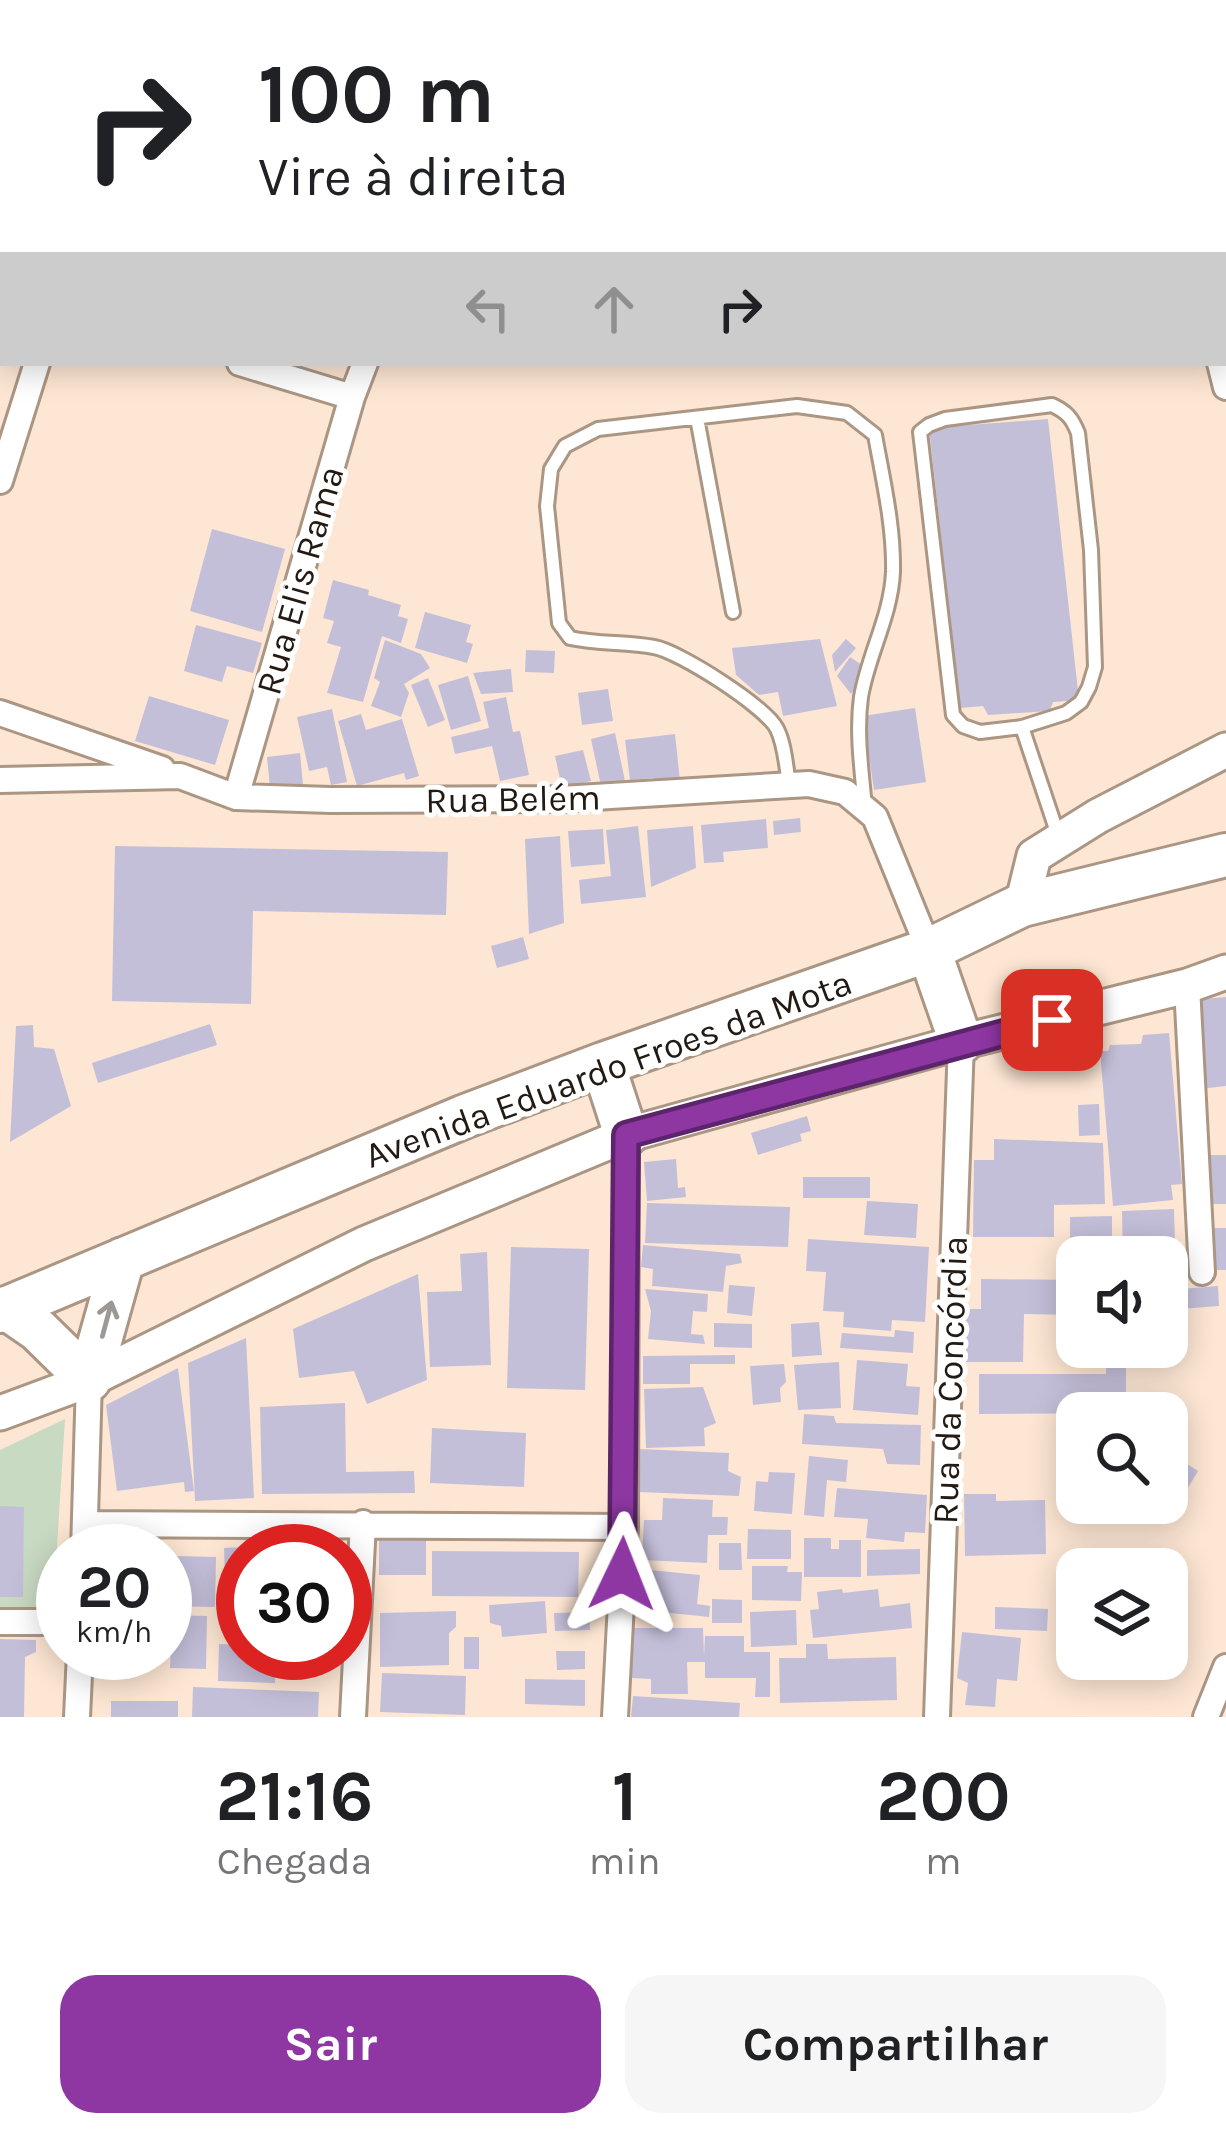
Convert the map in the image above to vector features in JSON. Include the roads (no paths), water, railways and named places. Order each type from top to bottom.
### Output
[{"type":"highway","name":"Avenida Eduardo Froes da Mota","points":[[3,1309],[422,1134],[603,1064],[929,950],[1022,905],[1226,855]]},
{"type":"highway","points":[[929,950],[961,1042]]},
{"type":"highway","points":[[603,1064],[626,1135]]},
{"type":"highway","points":[[3,1309],[38,1330],[89,1380],[123,1259]]},
{"type":"street","points":[[0,481],[36,366]]},
{"type":"street","points":[[250,366],[352,397]]},
{"type":"street","name":"Rua Elis Rama","points":[[236,797],[364,366]]},
{"type":"street","points":[[0,713],[180,776]]},
{"type":"street","points":[[1022,905],[1034,856],[1098,816],[1226,750]]},
{"type":"street","name":"Rua Belém","points":[[0,780],[180,776],[236,797],[331,800],[561,799],[809,784],[845,791],[865,808]]},
{"type":"street","points":[[865,808],[875,817],[929,950]]},
{"type":"street","points":[[0,1413],[89,1380],[364,1244],[626,1135],[1226,972]]},
{"type":"street","points":[[1187,986],[1202,1272]]},
{"type":"street","name":"Rua da Concórdia","points":[[937,1717],[961,1042]]},
{"type":"street","points":[[615,1717],[625,1526],[626,1135]]},
{"type":"street","points":[[89,1380],[85,1524],[625,1526]]},
{"type":"street","points":[[353,1717],[363,1523]]},
{"type":"street","points":[[0,1622],[36,1622]]},
{"type":"street","points":[[1206,1717],[1226,1667]]},
{"type":"street","points":[[77,1717],[79,1680]]},
{"type":"lane","points":[[1052,405],[1066,412],[1078,434],[1091,550],[1096,667],[1081,703],[1022,727],[980,732],[963,726],[953,715],[920,433],[945,419],[1052,405]]},
{"type":"lane","points":[[789,784],[779,732],[768,716],[734,691],[659,647],[570,638],[560,623],[548,506],[551,470],[566,446],[598,429],[797,406],[847,413],[874,435],[889,506],[892,574],[884,621],[862,694],[859,722],[865,808]]},
{"type":"lane","points":[[697,418],[733,612]]},
{"type":"lane","points":[[1022,727],[1059,839]]}]
